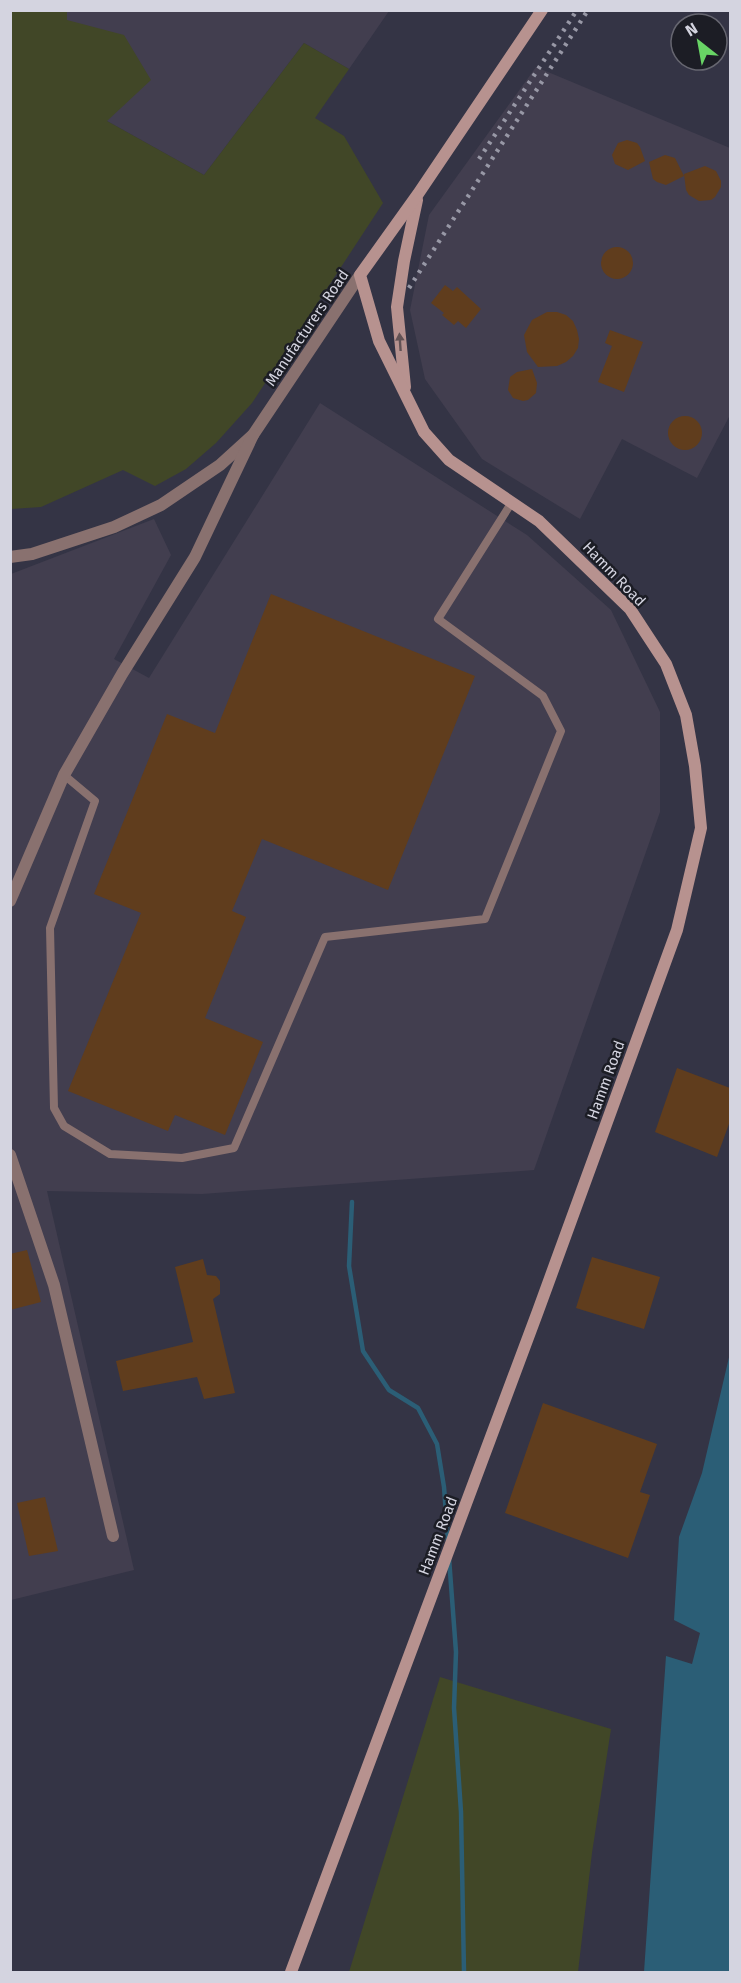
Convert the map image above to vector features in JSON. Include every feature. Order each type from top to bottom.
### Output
[{"type":"main road","name":"Manufacturers Road","points":[[360,275],[418,194],[542,10]]},
{"type":"main road","points":[[407,400],[397,307],[418,194]]},
{"type":"main road","name":"Hamm Road","points":[[291,1972],[538,1311],[677,930],[700,828],[695,766],[686,716],[666,664],[630,609],[539,521],[449,460],[424,432],[379,341],[360,275]]},
{"type":"street","name":"Manufacturers Road","points":[[10,556],[32,554],[114,527],[161,505],[220,465],[253,435],[360,275]]},
{"type":"street","points":[[10,901],[64,775],[122,674],[195,557],[253,435]]},
{"type":"street","points":[[10,1155],[54,1285],[113,1536]]},
{"type":"lane","points":[[64,775],[95,801],[50,927],[54,1108],[64,1126],[110,1154],[182,1158],[234,1148],[325,937],[485,919],[561,731],[543,696],[438,619],[512,502]]},
{"type":"shaded area","points":[[67,10],[389,11],[349,69],[304,43],[204,175],[107,121],[66,20]]},
{"type":"shaded area","points":[[536,67],[730,148],[730,415],[697,478],[622,439],[580,519],[482,459],[425,379],[410,310],[429,215]]},
{"type":"shaded area","points":[[320,403],[527,535],[611,610],[660,712],[660,812],[534,1170],[202,1194],[47,1191],[134,1570],[11,1600],[11,574],[154,519],[171,555],[114,659],[149,678]]},
{"type":"green space","points":[[11,10],[67,11],[67,20],[124,35],[151,80],[107,121],[204,175],[304,43],[349,69],[315,118],[344,136],[383,203],[252,403],[216,443],[186,469],[155,486],[123,470],[41,507],[11,509]]},
{"type":"green space","points":[[440,1677],[611,1729],[592,1853],[578,1972],[349,1972]]},
{"type":"water","points":[[730,1353],[730,1972],[644,1972],[666,1656],[692,1664],[700,1633],[674,1620],[679,1537],[702,1473]]},
{"type":"building","points":[[627,140],[637,143],[645,161],[628,170],[615,164],[612,155],[618,143]]},
{"type":"building","points":[[665,155],[675,158],[684,176],[666,185],[653,179],[649,162]]},
{"type":"building","points":[[705,166],[716,171],[721,187],[711,200],[699,201],[689,195],[686,190],[684,174]]},
{"type":"building","points":[[617,247],[628,252],[633,263],[628,274],[617,279],[606,274],[601,263],[606,252]]},
{"type":"building","points":[[445,285],[453,291],[457,287],[481,309],[466,328],[458,321],[454,325],[431,303]]},
{"type":"building","points":[[547,312],[566,315],[573,321],[579,339],[578,348],[566,362],[557,366],[538,367],[527,352],[524,335],[532,320]]},
{"type":"building","points":[[610,330],[643,342],[624,392],[598,382],[612,346],[605,343]]},
{"type":"building","points":[[532,369],[537,383],[536,393],[528,400],[513,398],[508,390],[510,377],[517,372]]},
{"type":"building","points":[[685,416],[697,421],[702,433],[697,445],[685,450],[673,445],[668,433],[673,421]]},
{"type":"building","points":[[271,594],[475,676],[388,890],[262,839],[232,911],[246,917],[205,1018],[263,1042],[225,1135],[175,1115],[168,1131],[68,1091],[141,913],[94,894],[167,714],[215,733]]},
{"type":"building","points":[[677,1068],[730,1088],[730,1121],[717,1157],[655,1132]]},
{"type":"building","points":[[27,1250],[41,1302],[10,1310],[10,1254]]},
{"type":"building","points":[[592,1257],[660,1277],[644,1329],[576,1308]]},
{"type":"building","points":[[203,1259],[207,1275],[216,1276],[220,1281],[220,1294],[213,1299],[235,1393],[204,1399],[197,1377],[123,1391],[116,1361],[193,1342],[175,1267]]},
{"type":"building","points":[[543,1403],[657,1444],[640,1492],[650,1495],[628,1558],[505,1513]]},
{"type":"building","points":[[45,1497],[58,1551],[29,1556],[17,1503]]},
{"type":"waterway","points":[[352,1202],[349,1266],[363,1351],[389,1390],[418,1408],[437,1444],[444,1487],[448,1541]]},
{"type":"waterway","points":[[449,1558],[456,1652],[454,1708],[461,1812],[464,1972]]},
{"type":"railway","points":[[479,159],[577,10]]},
{"type":"railway","points":[[409,288],[588,10]]}]
